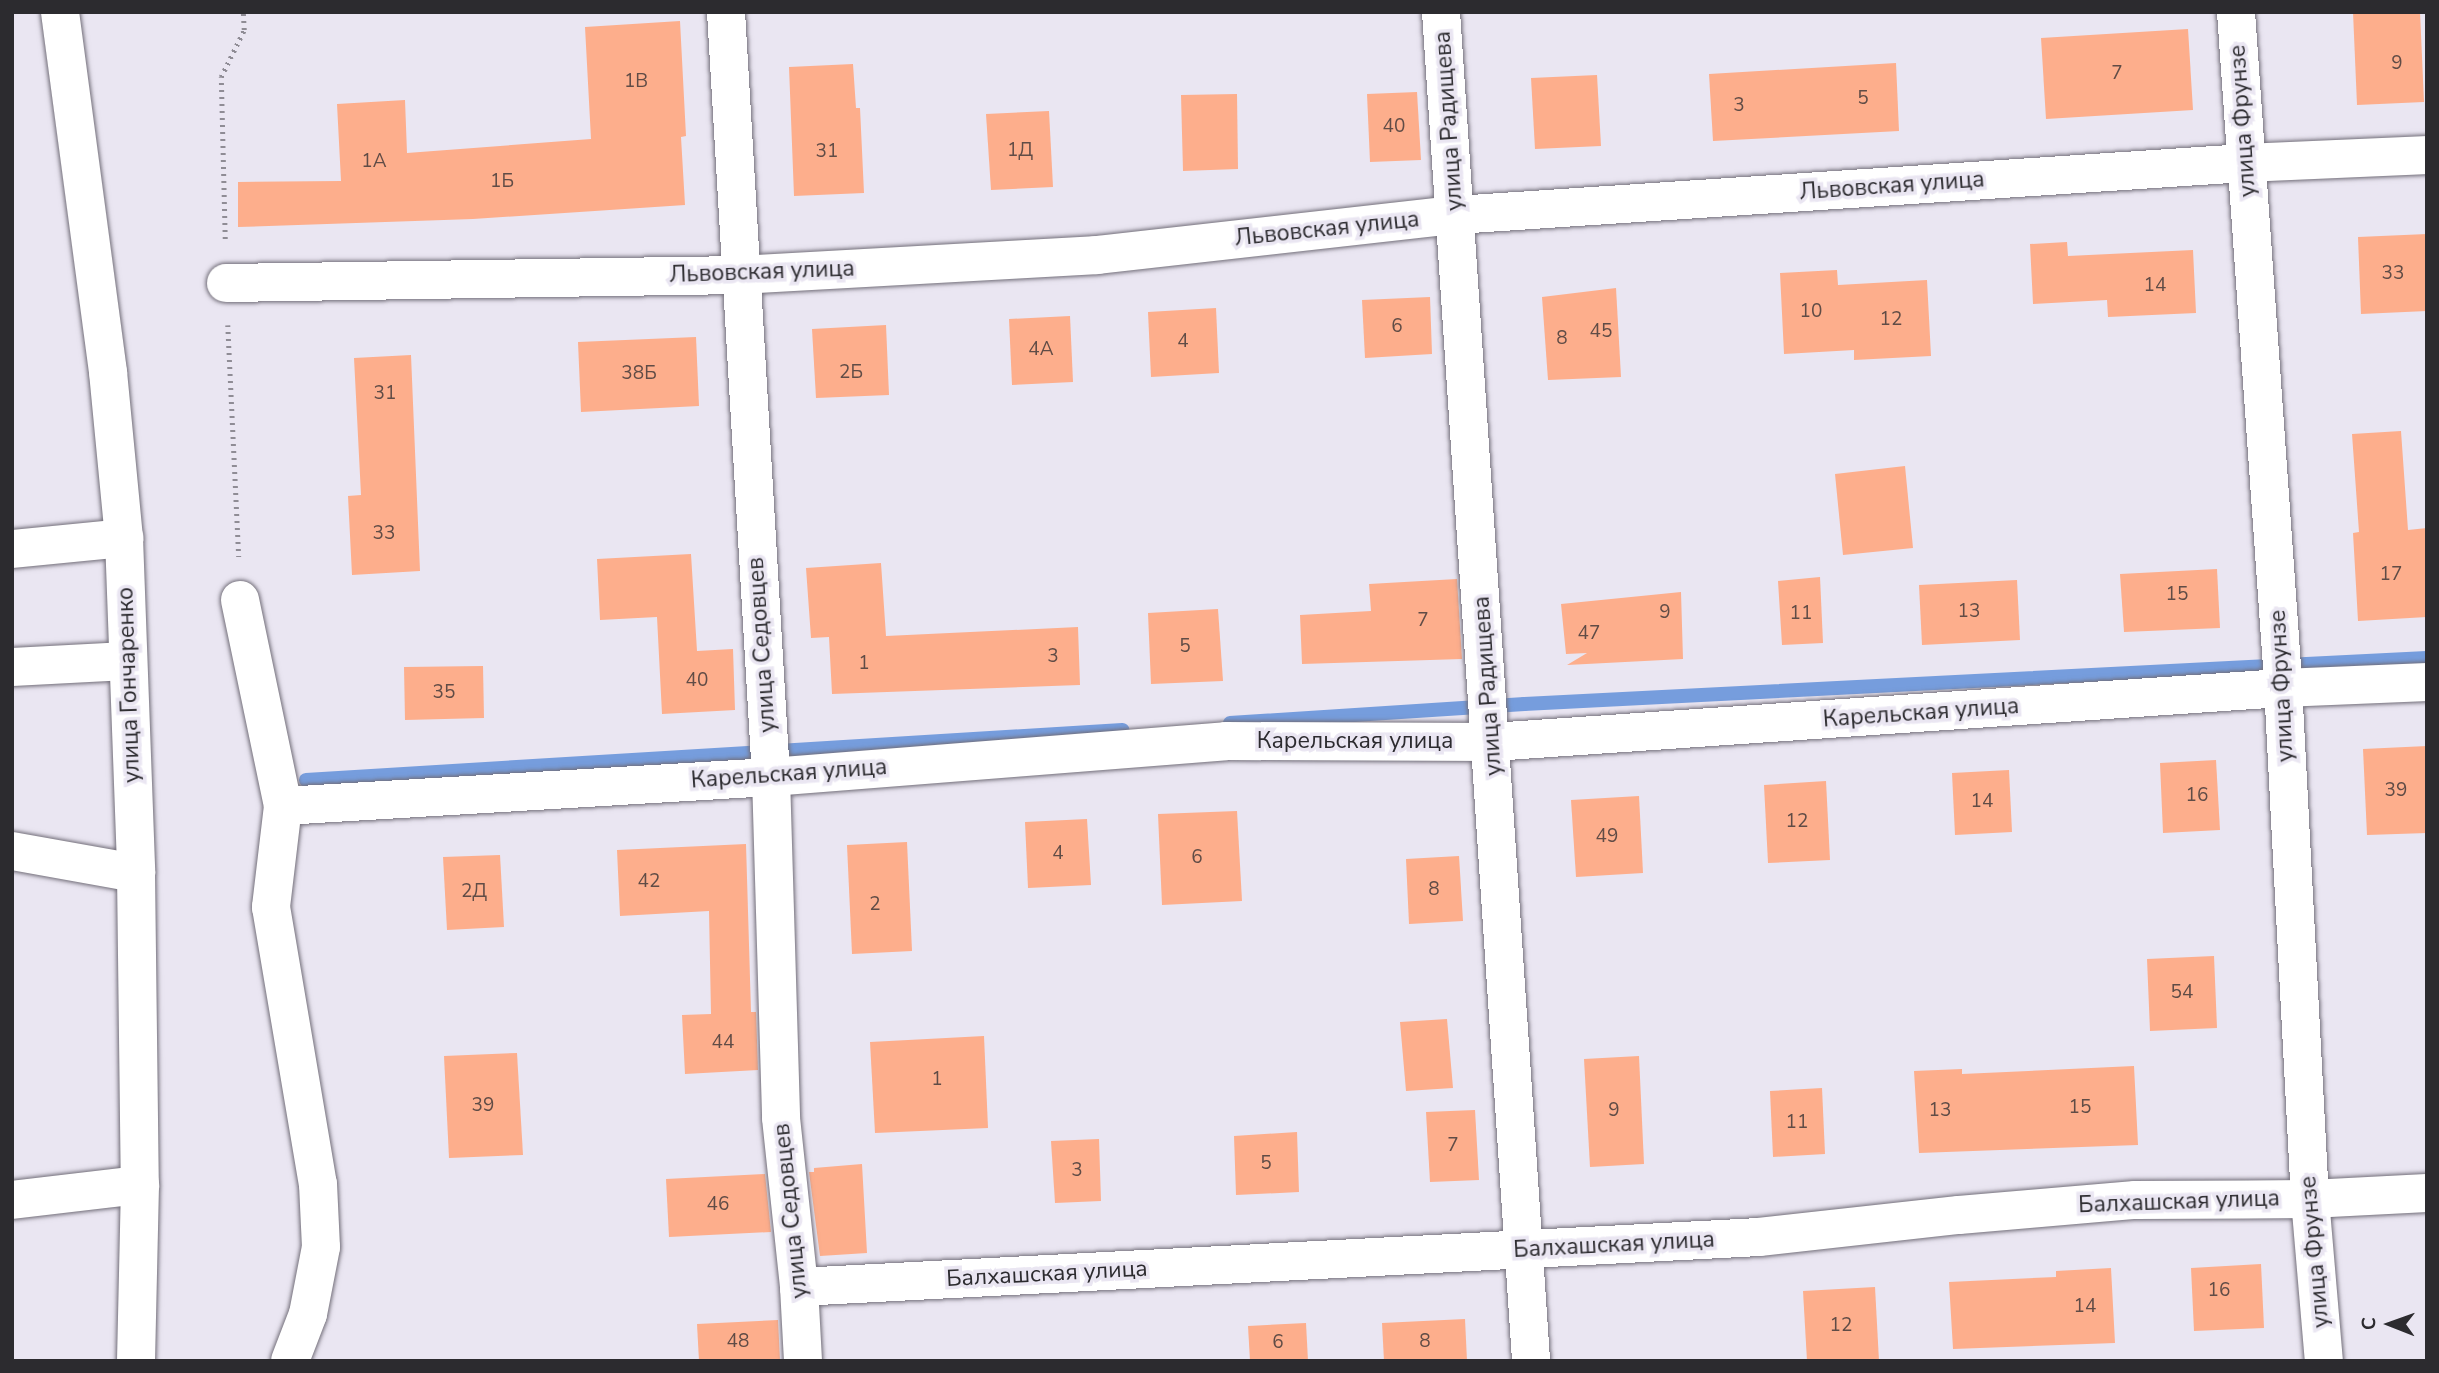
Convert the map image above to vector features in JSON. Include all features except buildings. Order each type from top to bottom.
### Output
[{"type":"street","name":"улица Гончаренко","points":[[60,12],[108,372],[124,538],[136,873],[140,1185],[136,1361]]},
{"type":"street","name":"улица Седовцев","points":[[726,12],[771,777],[781,1118],[799,1287],[803,1361]]},
{"type":"street","name":"улица Радищева","points":[[1441,12],[1492,742],[1531,1361]]},
{"type":"street","name":"улица Фрунзе","points":[[2236,12],[2283,688],[2310,1199],[2324,1361]]},
{"type":"street","name":"Львовская улица","points":[[226,283],[740,275],[1097,255],[1456,215],[2246,163],[2427,155]]},
{"type":"street","points":[[12,549],[124,538]]},
{"type":"street","points":[[240,600],[283,806],[271,907],[318,1184],[321,1247],[309,1314],[290,1361]]},
{"type":"street","points":[[12,667],[127,661]]},
{"type":"street","name":"Карельская улица","points":[[283,806],[771,777],[1226,741],[1492,742],[2283,688],[2427,682]]},
{"type":"street","points":[[12,851],[136,873]]},
{"type":"street","points":[[12,1200],[140,1185]]},
{"type":"street","name":"Балхашская улица","points":[[799,1287],[1759,1237],[1959,1215],[2135,1200],[2310,1199],[2427,1193]]},
{"type":"waterway","points":[[1230,723],[1524,704],[2427,658]]},
{"type":"waterway","points":[[306,780],[1122,730]]}]
